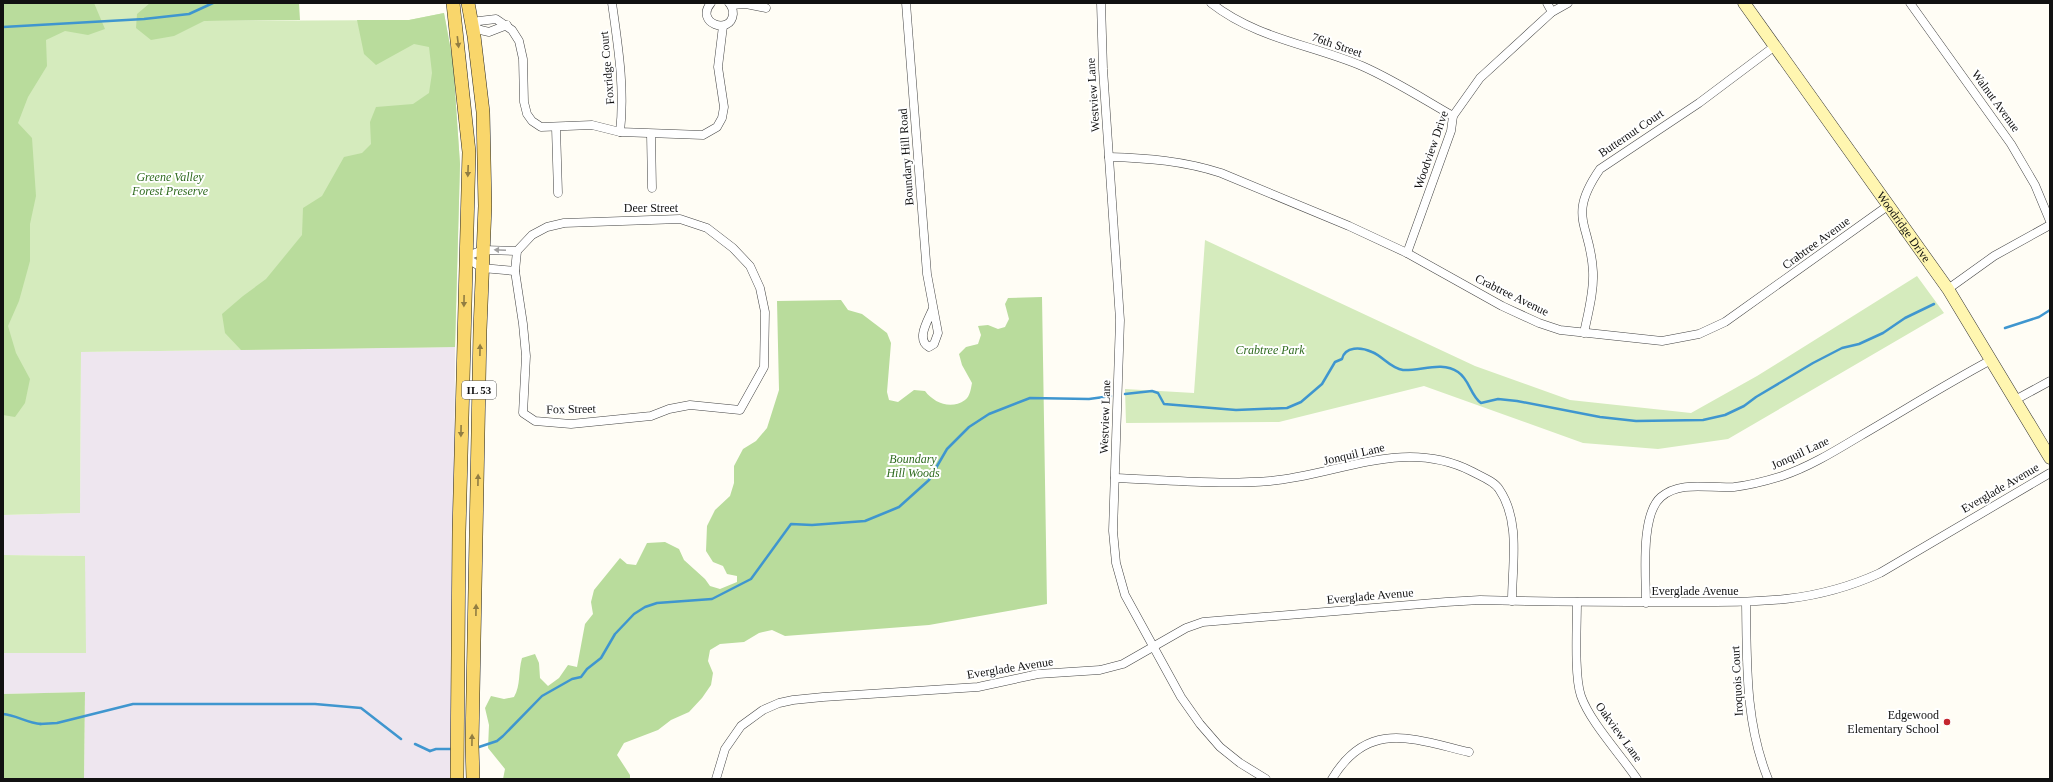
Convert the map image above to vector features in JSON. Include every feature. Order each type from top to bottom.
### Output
[{"type":"main road","name":"IL 53","points":[[453,3],[469,152],[459,525],[457,779]]},
{"type":"main road","name":"IL 53","points":[[468,3],[483,112],[485,206],[482,268],[472,779]]},
{"type":"street","name":"Foxridge Court","points":[[612,3],[620,61],[622,108],[620,132]]},
{"type":"street","points":[[711,3],[707,9],[708,18],[714,24],[722,26]]},
{"type":"street","name":"Boundary Hill Road","points":[[906,3],[927,274],[933,308]]},
{"type":"street","name":"Westview Lane","points":[[1101,3],[1103,68],[1120,320],[1113,530],[1116,563],[1125,595],[1181,697],[1200,724],[1220,747],[1240,763],[1266,779]]},
{"type":"street","name":"76th Street","points":[[1211,3],[1232,18],[1253,29],[1362,66],[1453,116]]},
{"type":"street","points":[[1547,3],[1552,12]]},
{"type":"street","name":"Woodview Drive","points":[[1407,253],[1451,132],[1453,116],[1480,78],[1552,12],[1568,3]]},
{"type":"street","name":"Woodridge Drive","points":[[1744,3],[1948,289],[2050,458]]},
{"type":"street","name":"Walnut Avenue","points":[[1910,3],[2011,144],[2035,185],[2050,221]]},
{"type":"street","points":[[472,28],[479,21],[496,19],[507,25],[519,42],[523,58],[524,102],[527,114],[532,121],[541,127],[556,128],[592,125],[620,132],[703,135],[717,127],[722,118],[724,107],[718,67],[722,26],[732,18],[733,9],[730,4],[746,4],[766,8]]},
{"type":"street","points":[[472,28],[489,32],[507,25]]},
{"type":"street","name":"Butternut Court","points":[[1584,333],[1592,294],[1593,272],[1583,226],[1582,211],[1585,194],[1593,179],[1600,169],[1619,155],[1698,103],[1775,46]]},
{"type":"street","points":[[556,128],[558,193]]},
{"type":"street","points":[[651,134],[652,188]]},
{"type":"street","name":"Crabtree Avenue","points":[[1109,157],[1168,160],[1202,167],[1348,226],[1407,253],[1523,316],[1560,330],[1662,341],[1687,338],[1711,330],[1739,313],[1889,205]]},
{"type":"street","name":"Deer Street","points":[[517,251],[532,235],[548,227],[564,223],[680,219],[707,228],[733,248],[750,266],[760,288],[765,312],[764,366],[740,410]]},
{"type":"street","points":[[1948,289],[1994,256],[2050,225]]},
{"type":"street","points":[[483,250],[517,251],[515,271],[482,268],[465,257],[483,250]]},
{"type":"street","name":"Fox Street","points":[[515,271],[526,356],[523,413],[535,421],[571,424],[651,416],[668,409],[690,405],[740,410]]},
{"type":"street","name":"Jonquil Lane","points":[[1646,603],[1647,525],[1651,512],[1660,498],[1678,488],[1688,486],[1711,488],[1746,485],[1788,474],[1824,457],[1991,360]]},
{"type":"street","points":[[2015,400],[2050,381]]},
{"type":"street","name":"Jonquil Lane","points":[[1115,478],[1253,482],[1316,474],[1365,461],[1390,457],[1426,458],[1447,462],[1475,473],[1498,487],[1508,503],[1513,526],[1512,601]]},
{"type":"street","name":"Everglade Avenue","points":[[716,779],[725,749],[741,726],[764,710],[779,703],[823,697],[978,687],[1038,674],[1100,670],[1123,664],[1186,628],[1212,621],[1446,602],[1512,601],[1746,603],[1792,600],[1817,595],[1860,582],[1880,573],[2050,473]]},
{"type":"street","name":"Oakview Lane","points":[[1577,602],[1578,679],[1581,695],[1591,716],[1637,779]]},
{"type":"street","name":"Iroquois Court","points":[[1746,603],[1748,702],[1755,739],[1768,779]]},
{"type":"street","points":[[1332,779],[1348,756],[1370,743],[1384,738],[1411,738],[1469,752]]},
{"type":"shaded area","points":[[455,347],[453,779],[84,779],[85,692],[3,694],[3,653],[85,653],[85,556],[3,555],[3,515],[80,513],[81,352]]},
{"type":"green space","name":"Greene Valley Forest Preserve","points":[[3,3],[198,3],[204,21],[409,20],[444,13],[453,62],[460,164],[455,347],[81,352],[80,513],[3,515]]},
{"type":"green space","points":[[3,3],[94,3],[105,29],[88,35],[65,31],[46,40],[47,66],[28,97],[18,123],[32,138],[36,196],[30,224],[30,261],[19,301],[8,326],[16,353],[30,379],[25,403],[15,417],[3,415]]},
{"type":"green space","points":[[150,3],[299,3],[300,20],[204,21],[174,36],[151,40],[136,28],[137,14]]},
{"type":"green space","points":[[444,13],[453,62],[460,164],[455,347],[241,350],[225,333],[222,314],[266,279],[302,235],[303,208],[322,196],[344,157],[362,153],[371,144],[370,122],[376,107],[413,104],[429,93],[432,73],[429,47],[414,44],[376,65],[364,54],[357,20],[409,20]]},
{"type":"green space","name":"Crabtree Park","points":[[1205,240],[1475,366],[1570,400],[1691,413],[1757,376],[1917,276],[1944,313],[1728,439],[1658,449],[1583,443],[1424,386],[1279,422],[1126,423],[1125,389],[1194,393]]},
{"type":"green space","name":"Boundary Hill Woods","points":[[1042,297],[1047,604],[929,625],[785,636],[772,630],[759,633],[744,642],[720,644],[710,650],[708,661],[713,673],[711,685],[702,698],[689,712],[671,720],[658,730],[624,743],[617,755],[630,775],[630,779],[503,779],[505,769],[488,748],[489,725],[485,708],[491,696],[504,699],[514,697],[518,688],[522,658],[535,654],[539,663],[540,678],[548,686],[559,678],[568,665],[577,667],[585,624],[593,614],[591,602],[594,590],[620,558],[627,564],[636,565],[647,543],[665,542],[679,549],[684,560],[705,579],[710,586],[720,589],[737,582],[737,576],[727,574],[723,566],[713,562],[706,551],[707,526],[715,510],[730,496],[734,483],[734,466],[743,449],[756,441],[767,428],[779,390],[777,301],[841,300],[848,310],[862,314],[887,333],[891,343],[887,392],[889,400],[898,402],[914,390],[925,391],[938,402],[949,405],[960,403],[967,399],[971,390],[972,383],[962,365],[959,354],[966,347],[978,344],[981,335],[978,326],[988,325],[998,329],[1005,327],[1009,319],[1005,304],[1008,298]]},
{"type":"green space","points":[[3,555],[85,556],[86,653],[3,653]]},
{"type":"green space","points":[[85,692],[84,779],[3,779],[3,694]]},
{"type":"waterway","points":[[3,27],[144,19],[189,14],[213,3]]},
{"type":"waterway","points":[[1125,394],[1152,391],[1158,393],[1164,404],[1236,410],[1287,408],[1301,402],[1322,384],[1335,362],[1342,359],[1346,352],[1354,349],[1363,349],[1372,352],[1398,369],[1410,370],[1431,367],[1445,367],[1452,369],[1462,375],[1468,383],[1474,396],[1481,403],[1498,399],[1517,401],[1600,417],[1636,421],[1703,420],[1725,415],[1744,406],[1756,397],[1813,363],[1842,348],[1859,344],[1883,333],[1905,318],[1934,304]]},
{"type":"waterway","points":[[2005,328],[2039,317],[2050,310]]},
{"type":"waterway","points":[[479,747],[497,741],[542,696],[572,679],[581,677],[587,669],[601,658],[615,634],[634,614],[645,607],[657,603],[712,599],[751,579],[791,524],[812,525],[865,521],[899,507],[929,480],[947,449],[969,427],[989,414],[1030,398],[1089,399],[1111,396]]},
{"type":"waterway","points":[[40,724],[57,723],[133,704],[315,704],[361,708],[401,739]]},
{"type":"waterway","points":[[3,714],[41,724]]},
{"type":"waterway","points":[[415,744],[430,751]]},
{"type":"waterway","points":[[430,751],[436,749],[453,749]]},
{"type":"place","name":"Edgewood Elementary School","points":[[1947,722]]}]
